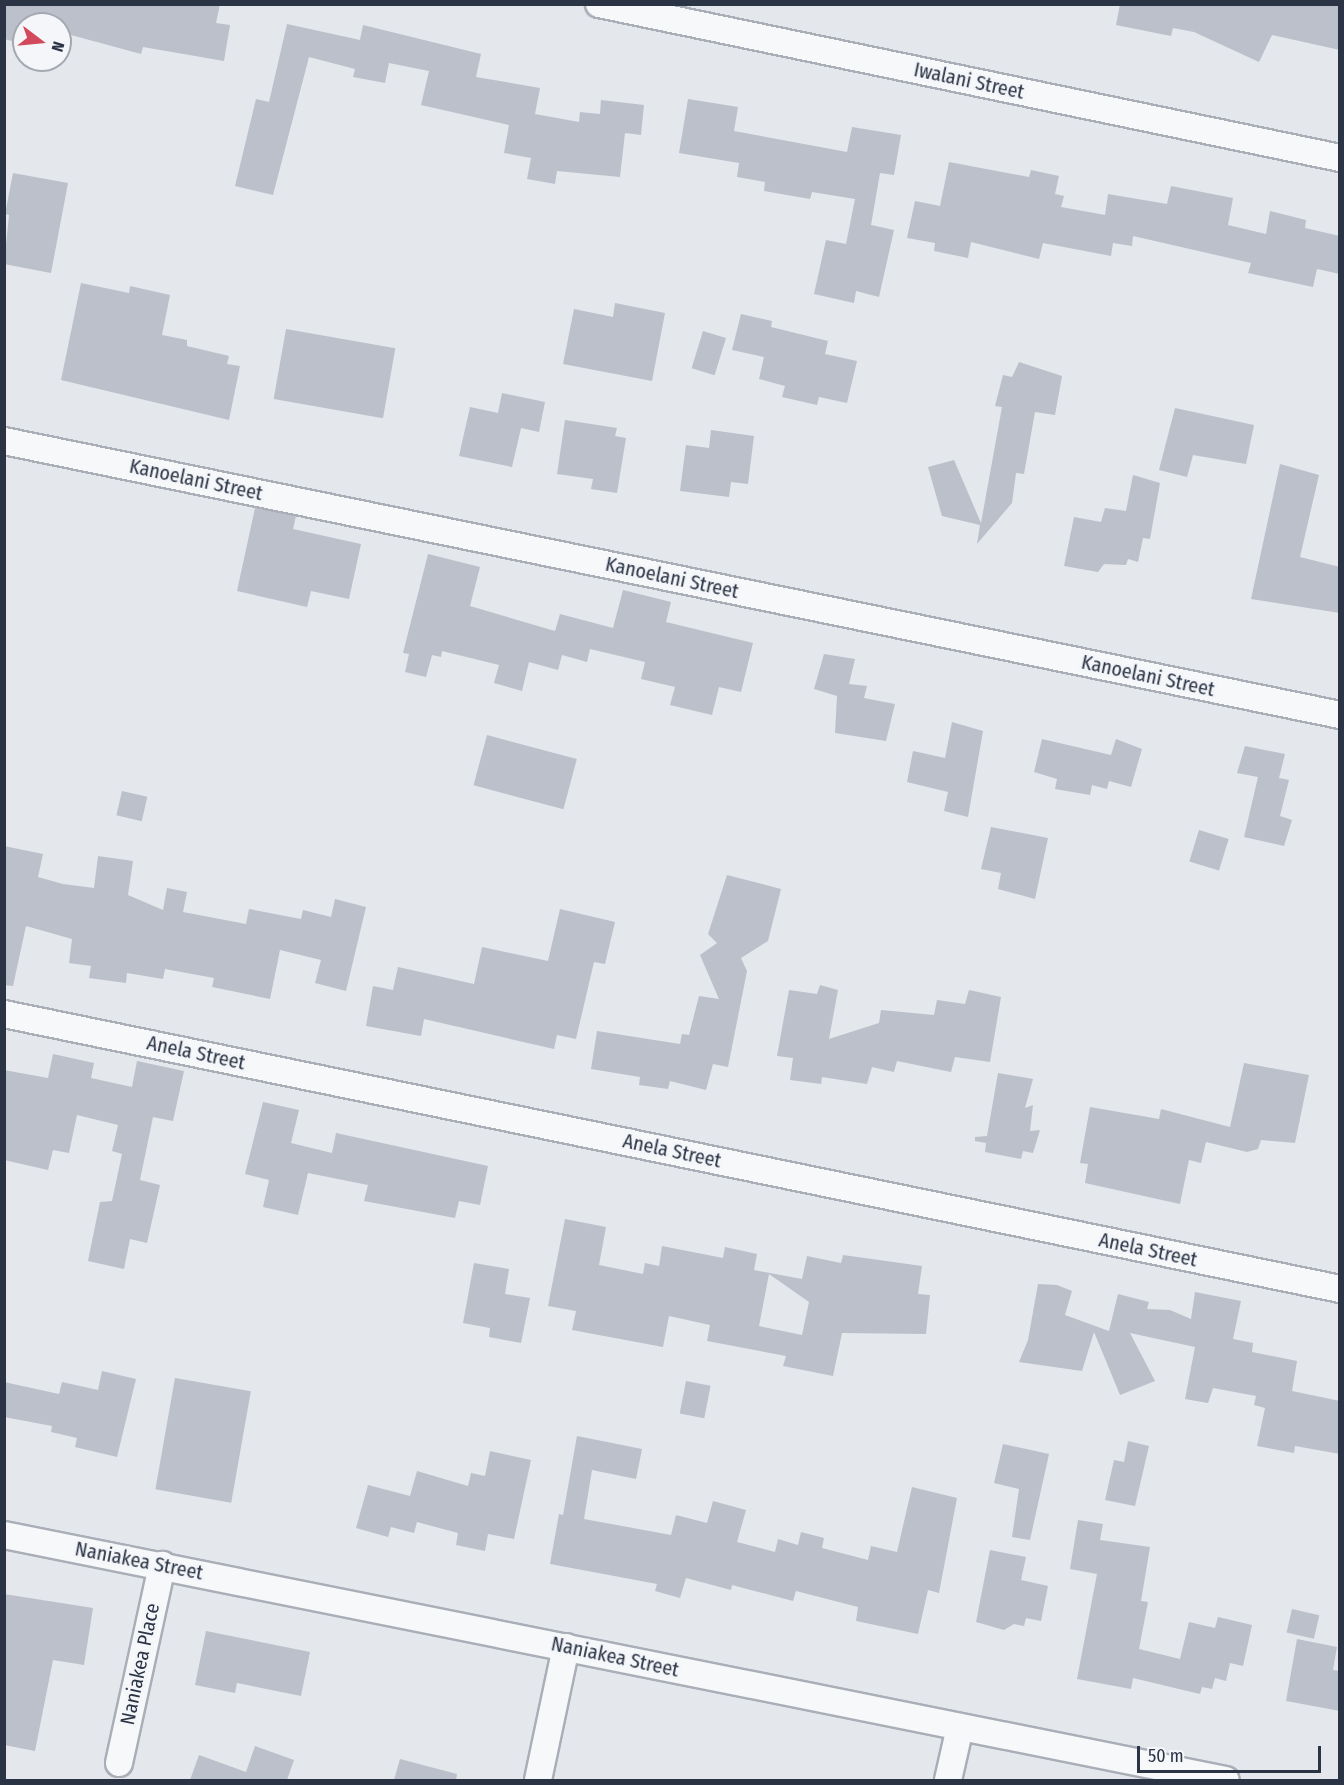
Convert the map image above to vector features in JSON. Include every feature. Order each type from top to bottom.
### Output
[{"type":"street","name":"Iwalani Street","points":[[599,4],[1340,158]]},
{"type":"street","name":"Kanoelani Street","points":[[4,441],[1340,715]]},
{"type":"street","name":"Anela Street","points":[[4,1014],[1340,1289]]},
{"type":"street","name":"Naniakea Street","points":[[4,1534],[1226,1780]]},
{"type":"street","name":"Naniakea Place","points":[[119,1763],[162,1565]]},
{"type":"street","points":[[538,1780],[566,1647]]},
{"type":"street","points":[[948,1780],[960,1727]]},
{"type":"building","points":[[4,4],[220,4],[216,23],[230,25],[224,61],[143,47],[141,54],[72,35],[72,12],[12,12],[12,41],[4,39]]},
{"type":"building","points":[[1120,4],[1340,4],[1340,50],[1272,35],[1259,62],[1194,32],[1173,28],[1171,36],[1116,25]]},
{"type":"building","points":[[287,24],[360,40],[363,25],[481,54],[476,77],[540,88],[535,114],[579,122],[580,112],[600,114],[601,100],[644,105],[641,135],[625,133],[620,177],[557,171],[555,184],[527,179],[531,158],[504,153],[509,125],[421,105],[429,71],[389,63],[385,83],[353,77],[355,69],[309,57],[273,195],[235,186],[256,99],[269,102]]},
{"type":"building","points":[[688,99],[738,107],[734,131],[847,152],[852,127],[901,135],[894,175],[880,173],[871,225],[894,230],[879,297],[856,291],[854,303],[814,294],[826,240],[846,244],[855,199],[812,192],[810,199],[764,191],[765,182],[737,177],[739,163],[679,153]]},
{"type":"building","points":[[949,162],[1029,177],[1031,170],[1059,176],[1055,194],[1064,196],[1061,207],[1105,215],[1108,194],[1167,204],[1171,186],[1233,198],[1228,225],[1266,234],[1270,211],[1306,220],[1305,228],[1340,236],[1340,274],[1317,269],[1313,287],[1248,273],[1251,263],[1133,236],[1132,246],[1113,243],[1111,256],[1043,243],[1039,259],[971,242],[968,258],[934,251],[935,243],[907,238],[915,201],[940,206]]},
{"type":"building","points":[[13,173],[68,183],[51,273],[4,264],[9,215],[5,214]]},
{"type":"building","points":[[81,283],[129,293],[130,286],[170,295],[162,335],[187,340],[187,346],[229,356],[227,364],[240,366],[229,420],[61,380]]},
{"type":"building","points":[[615,303],[665,313],[652,381],[563,364],[574,309],[613,317]]},
{"type":"building","points":[[741,314],[772,321],[771,327],[828,341],[825,354],[857,361],[847,403],[819,397],[817,405],[782,397],[785,386],[759,379],[764,357],[732,350]]},
{"type":"building","points":[[286,329],[395,348],[383,418],[274,399]]},
{"type":"building","points":[[703,331],[726,338],[715,375],[692,368]]},
{"type":"building","points":[[1019,362],[1062,376],[1055,415],[1035,412],[1024,474],[1016,473],[1012,503],[977,544],[980,525],[942,516],[928,467],[954,460],[981,523],[1002,407],[995,406],[1003,375],[1012,377]]},
{"type":"building","points":[[502,393],[545,402],[539,432],[521,428],[512,467],[459,456],[470,407],[498,413]]},
{"type":"building","points":[[1175,408],[1254,425],[1246,464],[1193,455],[1187,477],[1159,470]]},
{"type":"building","points":[[565,420],[617,428],[615,436],[626,438],[617,493],[591,489],[593,479],[557,474]]},
{"type":"building","points":[[711,430],[754,436],[748,484],[731,482],[729,497],[680,491],[686,445],[709,448]]},
{"type":"building","points":[[1280,464],[1319,475],[1300,557],[1340,567],[1340,613],[1251,599]]},
{"type":"building","points":[[1133,475],[1160,483],[1150,539],[1143,538],[1138,562],[1128,559],[1126,565],[1104,564],[1098,572],[1064,566],[1074,517],[1101,522],[1105,508],[1126,511]]},
{"type":"building","points":[[255,508],[296,516],[293,529],[361,544],[349,599],[311,591],[307,607],[237,591]]},
{"type":"building","points":[[428,554],[480,567],[470,606],[555,631],[560,614],[613,628],[623,590],[671,602],[666,622],[753,643],[741,692],[719,687],[712,715],[670,705],[675,687],[641,679],[645,662],[590,649],[587,662],[562,655],[558,670],[529,662],[522,691],[494,683],[499,665],[442,651],[441,657],[432,655],[426,677],[405,672],[409,654],[403,653]]},
{"type":"building","points":[[824,654],[855,659],[849,684],[867,686],[864,698],[895,704],[886,741],[835,733],[837,696],[814,689]]},
{"type":"building","points":[[952,722],[983,731],[968,817],[944,811],[948,792],[907,782],[913,751],[945,758]]},
{"type":"building","points":[[487,735],[577,759],[563,809],[474,785]]},
{"type":"building","points":[[1042,739],[1111,755],[1116,739],[1142,749],[1131,787],[1109,781],[1107,789],[1092,785],[1090,795],[1055,789],[1057,779],[1034,772]]},
{"type":"building","points":[[1245,746],[1285,754],[1279,778],[1289,780],[1280,816],[1292,820],[1284,846],[1244,837],[1258,777],[1237,773]]},
{"type":"building","points":[[122,791],[147,797],[142,821],[116,815]]},
{"type":"building","points":[[991,827],[1048,838],[1035,899],[998,889],[1001,873],[981,869]]},
{"type":"building","points":[[1199,830],[1229,839],[1219,871],[1189,862]]},
{"type":"building","points":[[4,846],[43,854],[38,877],[63,884],[94,888],[98,856],[133,861],[128,895],[163,910],[167,888],[187,892],[183,912],[246,924],[249,909],[301,919],[303,910],[331,917],[335,899],[366,907],[346,991],[315,983],[321,960],[280,950],[270,999],[212,987],[214,978],[165,969],[163,979],[127,973],[126,983],[89,978],[91,966],[69,963],[72,939],[26,926],[13,986],[4,985]]},
{"type":"building","points":[[727,875],[781,889],[768,941],[741,958],[747,971],[728,1067],[713,1064],[706,1090],[670,1081],[668,1089],[639,1085],[640,1077],[591,1069],[597,1031],[680,1044],[682,1034],[689,1035],[699,996],[719,999],[700,955],[717,943],[708,934]]},
{"type":"building","points":[[560,909],[615,922],[605,964],[594,962],[576,1039],[557,1035],[554,1049],[424,1019],[421,1036],[366,1026],[373,986],[393,990],[398,967],[474,984],[482,947],[548,961]]},
{"type":"building","points":[[820,985],[838,990],[829,1039],[879,1023],[881,1010],[934,1015],[937,1000],[965,1004],[969,990],[1001,997],[990,1062],[955,1057],[951,1072],[897,1061],[894,1072],[872,1067],[867,1084],[822,1077],[821,1084],[790,1080],[793,1058],[777,1056],[789,990],[817,994]]},
{"type":"building","points":[[53,1054],[94,1063],[91,1078],[132,1087],[137,1061],[184,1071],[173,1121],[153,1117],[140,1180],[160,1185],[147,1243],[130,1239],[124,1269],[88,1261],[100,1202],[112,1201],[122,1154],[112,1151],[118,1125],[77,1115],[69,1153],[53,1150],[48,1170],[4,1160],[4,1070],[48,1078]]},
{"type":"building","points":[[1244,1063],[1309,1075],[1295,1143],[1261,1140],[1258,1149],[1247,1152],[1206,1142],[1201,1163],[1189,1160],[1180,1204],[1085,1183],[1088,1164],[1080,1163],[1090,1107],[1159,1119],[1161,1109],[1230,1127]]},
{"type":"building","points":[[998,1073],[1033,1079],[1025,1108],[1033,1105],[1030,1131],[1040,1130],[1033,1153],[1023,1151],[1021,1159],[985,1152],[986,1143],[975,1141],[975,1137],[987,1136]]},
{"type":"building","points":[[263,1102],[299,1110],[291,1143],[332,1153],[336,1133],[488,1166],[480,1205],[459,1201],[455,1218],[364,1201],[368,1185],[308,1173],[298,1215],[263,1207],[269,1180],[245,1174]]},
{"type":"building","points":[[565,1219],[606,1227],[599,1265],[643,1274],[645,1263],[659,1266],[662,1246],[723,1258],[725,1247],[757,1254],[754,1270],[802,1279],[807,1256],[841,1263],[843,1255],[922,1266],[918,1294],[930,1295],[926,1334],[842,1333],[833,1376],[783,1366],[786,1356],[707,1341],[710,1325],[669,1316],[663,1347],[572,1330],[576,1311],[548,1306]],"holes":[[[769,1274],[809,1302],[802,1335],[759,1326]]]},
{"type":"building","points":[[474,1263],[509,1269],[505,1294],[530,1298],[521,1343],[489,1337],[490,1328],[463,1323]]},
{"type":"building","points":[[1038,1284],[1057,1285],[1072,1291],[1065,1315],[1109,1331],[1118,1294],[1149,1302],[1147,1309],[1170,1310],[1191,1319],[1195,1292],[1241,1301],[1233,1339],[1253,1343],[1252,1352],[1297,1361],[1292,1391],[1340,1401],[1340,1454],[1295,1446],[1294,1453],[1257,1446],[1265,1408],[1254,1405],[1256,1396],[1213,1388],[1208,1403],[1185,1399],[1195,1347],[1130,1333],[1155,1381],[1120,1395],[1094,1332],[1082,1371],[1019,1362],[1028,1340]]},
{"type":"building","points":[[102,1371],[136,1379],[117,1457],[75,1447],[77,1438],[51,1432],[52,1426],[4,1417],[4,1382],[59,1394],[62,1382],[98,1390]]},
{"type":"building","points":[[175,1378],[251,1391],[231,1503],[155,1489]]},
{"type":"building","points":[[686,1381],[711,1386],[704,1418],[680,1413]]},
{"type":"building","points":[[577,1436],[642,1449],[636,1479],[592,1470],[584,1519],[671,1535],[676,1515],[707,1523],[713,1501],[746,1510],[737,1542],[775,1552],[778,1539],[798,1545],[801,1532],[824,1538],[822,1548],[868,1560],[871,1546],[897,1552],[912,1487],[957,1498],[939,1593],[928,1590],[918,1634],[856,1621],[858,1607],[796,1591],[793,1601],[732,1585],[731,1590],[686,1578],[680,1598],[655,1591],[657,1584],[550,1564],[559,1514],[563,1515]]},
{"type":"building","points":[[1128,1441],[1149,1446],[1135,1506],[1105,1500],[1114,1460],[1124,1462]]},
{"type":"building","points":[[1003,1444],[1049,1454],[1030,1540],[1012,1537],[1019,1489],[994,1483]]},
{"type":"building","points":[[490,1451],[531,1460],[514,1539],[488,1534],[485,1551],[456,1545],[458,1533],[417,1522],[414,1533],[391,1527],[388,1537],[356,1528],[368,1485],[410,1496],[417,1471],[468,1486],[471,1473],[485,1476]]},
{"type":"building","points":[[1078,1520],[1103,1524],[1100,1540],[1150,1547],[1141,1601],[1148,1602],[1139,1649],[1180,1659],[1189,1622],[1215,1628],[1218,1617],[1252,1625],[1243,1666],[1230,1663],[1226,1681],[1215,1678],[1212,1689],[1202,1687],[1200,1694],[1133,1678],[1131,1689],[1077,1679],[1097,1574],[1070,1569]]},
{"type":"building","points":[[990,1550],[1026,1557],[1021,1580],[1048,1586],[1041,1621],[1026,1618],[1024,1626],[1014,1624],[1004,1630],[976,1622]]},
{"type":"building","points":[[4,1594],[93,1608],[84,1665],[53,1660],[35,1751],[4,1745]]},
{"type":"building","points":[[1292,1609],[1319,1615],[1314,1639],[1287,1632]]},
{"type":"building","points":[[206,1631],[310,1652],[301,1696],[237,1683],[235,1693],[195,1685]]},
{"type":"building","points":[[1297,1639],[1337,1647],[1333,1670],[1340,1671],[1340,1711],[1286,1701]]},
{"type":"building","points":[[255,1746],[294,1760],[287,1780],[190,1780],[199,1755],[246,1772]]},
{"type":"building","points":[[400,1759],[457,1774],[456,1780],[394,1780]]}]
